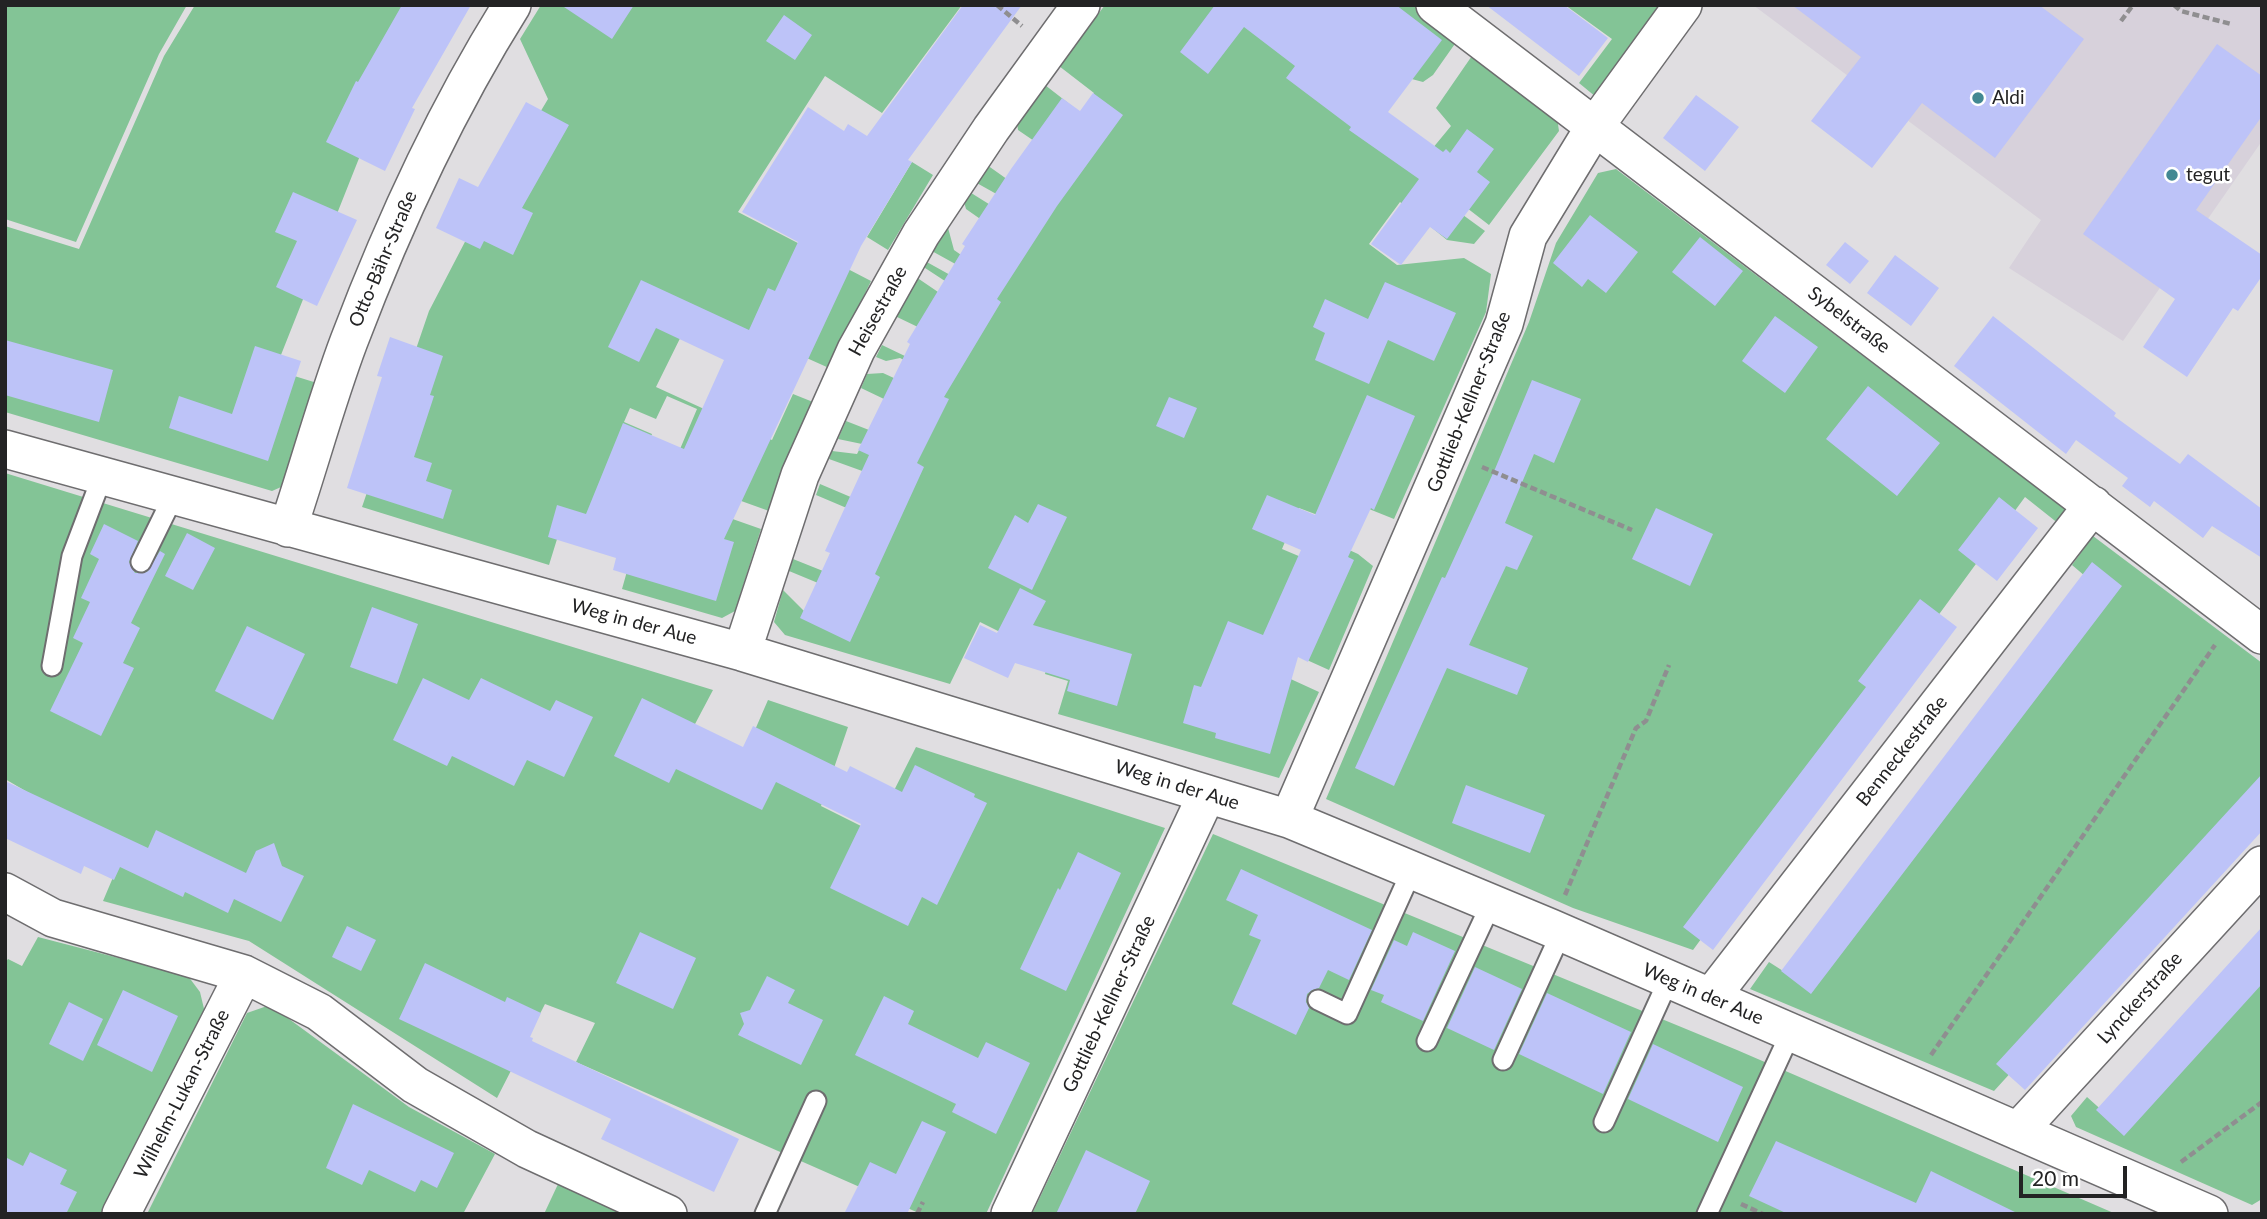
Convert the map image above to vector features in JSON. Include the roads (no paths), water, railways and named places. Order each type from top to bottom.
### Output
[{"type":"street","name":"Otto-Bähr-Straße","points":[[288,528],[349,342],[407,198],[493,35],[512,5]]},
{"type":"street","name":"Heisestraße","points":[[742,652],[800,475],[856,350],[921,234],[990,129],[1082,5]]},
{"type":"street","name":"Sybelstraße","points":[[1435,5],[2249,625]]},
{"type":"street","name":"Gottlieb-Kellner-Straße","points":[[1289,819],[1504,324],[1528,236],[1595,126],[1683,5]]},
{"type":"street","name":"Weg in der Aue","points":[[5,449],[742,652],[1289,819],[1556,930],[2209,1214]]},
{"type":"street","name":"Benneckestraße","points":[[1711,997],[2093,505]]},
{"type":"street","name":"Gottlieb-Kellner-Straße","points":[[1010,1214],[1207,794]]},
{"type":"street","name":"Lynckerstraße","points":[[2018,1131],[2262,865]]},
{"type":"street","points":[[5,892],[53,918],[244,974],[319,1012],[415,1085],[516,1143],[668,1214]]},
{"type":"street","name":"Wilhelm-Lukan-Straße","points":[[121,1214],[244,974]]},
{"type":"lane","points":[[52,666],[72,556],[102,477]]},
{"type":"lane","points":[[141,562],[173,497]]},
{"type":"lane","points":[[1318,1000],[1347,1014],[1412,870]]},
{"type":"lane","points":[[1427,1041],[1491,904]]},
{"type":"lane","points":[[1503,1060],[1556,930]]},
{"type":"lane","points":[[1604,1122],[1669,979]]},
{"type":"lane","points":[[1707,1214],[1791,1032]]},
{"type":"lane","points":[[765,1214],[816,1101]]},
{"type":"place","name":"Aldi","points":[[1978,98]]},
{"type":"place","name":"tegut","points":[[2172,175]]}]
